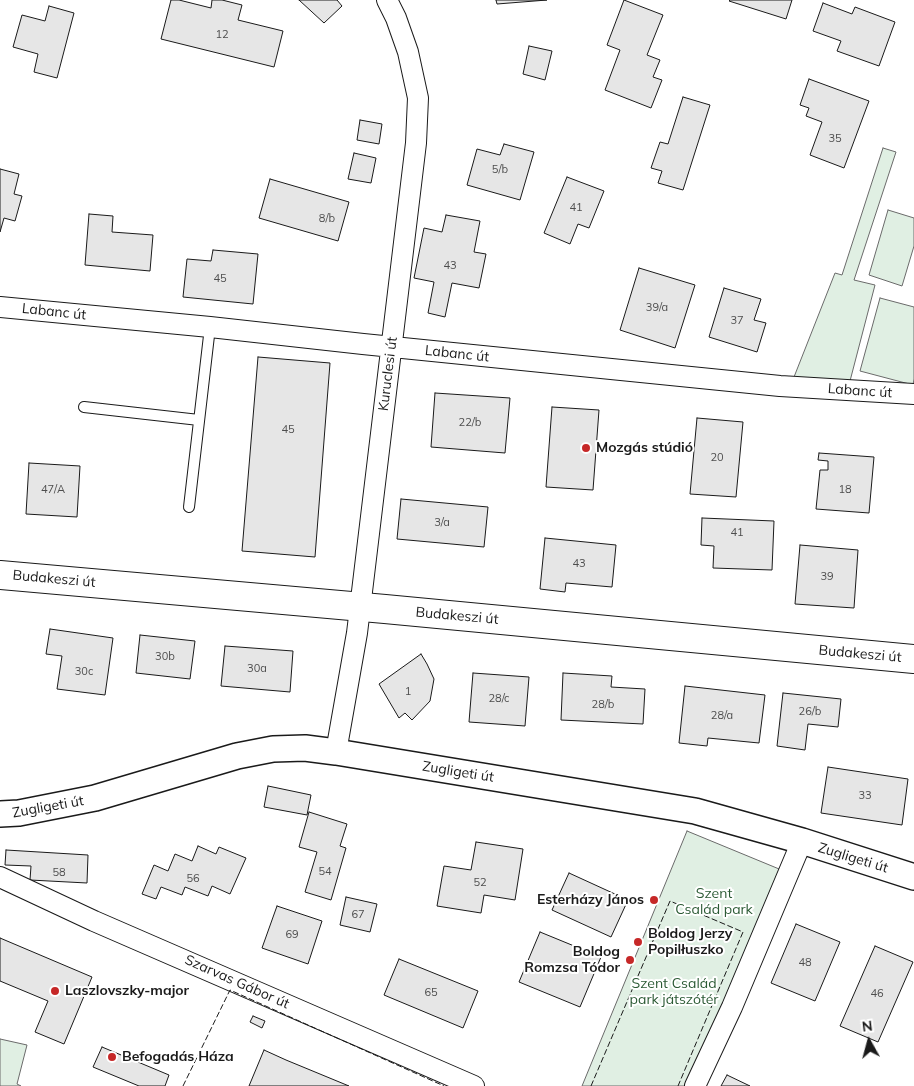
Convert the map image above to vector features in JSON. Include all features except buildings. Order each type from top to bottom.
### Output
[{"type":"main road","name":"Budakeszi út","points":[[0,575],[914,659]]},
{"type":"street","name":"Kuruclesi út","points":[[336,752],[357,634],[416,143],[418,98],[408,52],[396,18],[387,0]]},
{"type":"street","name":"Labanc út","points":[[0,307],[780,386],[914,394]]},
{"type":"street","name":"Zugligeti út","points":[[0,814],[19,813],[95,798],[237,756],[273,749],[305,748],[695,811],[802,841],[914,877]]},
{"type":"street","points":[[695,1086],[732,1007],[802,841]]},
{"type":"street","name":"Szarvas Gábor út","points":[[0,877],[94,921],[474,1086]]},
{"type":"lane","points":[[189,507],[210,327]]},
{"type":"lane","points":[[84,407],[199,420]]},
{"type":"green space","points":[[883,148],[896,152],[854,280],[875,285],[850,381],[794,377],[835,273],[842,275]]},
{"type":"green space","points":[[888,210],[914,218],[914,246],[902,286],[869,275]]},
{"type":"green space","points":[[880,298],[914,307],[913,385],[860,371]]},
{"type":"green space","name":"Szent Család park","points":[[687,831],[784,871],[692,1086],[582,1086]]},
{"type":"green space","points":[[0,1039],[27,1045],[17,1084],[21,1086],[0,1086]]},
{"type":"fence","points":[[591,1086],[670,901],[743,932],[678,1086]]},
{"type":"fence","points":[[183,1086],[230,990],[444,1086]]},
{"type":"place","name":"Mozgás stúdió","points":[[586,448]]},
{"type":"place","name":"Esterházy János","points":[[654,900]]},
{"type":"place","name":"Boldog Jerzy Popilłuszko","points":[[638,942]]},
{"type":"place","name":"Boldog Romzsa Tódor","points":[[630,960]]},
{"type":"place","name":"Laszlovszky-major","points":[[55,991]]},
{"type":"place","name":"Befogadás Háza","points":[[112,1057]]},
{"type":"park label","name":"Szent Család park játszótér","points":[[674,992]]}]
